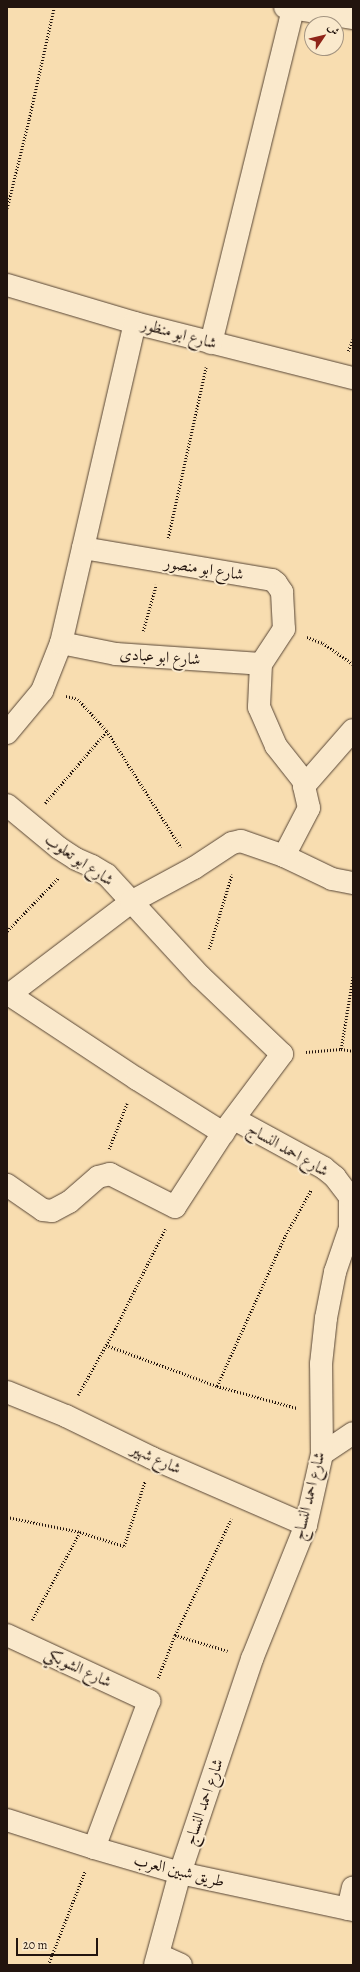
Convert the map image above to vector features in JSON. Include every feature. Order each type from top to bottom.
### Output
[{"type":"street","points":[[211,343],[289,8],[353,18]]},
{"type":"street","name":"شارع ابو منظور","points":[[7,285],[135,323],[353,378]]},
{"type":"street","points":[[7,733],[42,690],[61,643],[135,323]]},
{"type":"street","name":"شارع ابو منصور","points":[[83,548],[272,580],[280,587],[282,592],[284,628]]},
{"type":"street","points":[[284,628],[261,664],[258,707],[276,746],[306,784]]},
{"type":"street","name":"شارع ابو عبادى","points":[[61,643],[101,652],[136,656],[261,664]]},
{"type":"street","points":[[284,856],[309,808],[304,790],[306,784],[353,730]]},
{"type":"street","name":"شارع ابو تعلوب","points":[[7,805],[59,848],[76,859],[107,875],[200,976],[282,1054]]},
{"type":"street","points":[[9,993],[131,902],[194,868],[225,847],[241,841],[284,856],[332,878],[353,883]]},
{"type":"street","name":"شارع احمد النساج","points":[[9,993],[137,1079],[229,1126],[324,1168],[335,1177],[350,1197],[351,1229],[335,1272],[326,1318],[321,1364],[322,1454],[306,1525],[252,1659],[180,1873],[157,1960]]},
{"type":"street","points":[[7,1185],[43,1210],[52,1211],[61,1207],[98,1177],[110,1174],[175,1207],[229,1126],[282,1054]]},
{"type":"street","name":"شارع شهير","points":[[7,1392],[66,1416],[152,1458],[306,1525]]},
{"type":"street","points":[[322,1454],[353,1433]]},
{"type":"street","name":"شارع الشوبكي","points":[[14,1639],[149,1701]]},
{"type":"street","points":[[94,1848],[149,1701]]},
{"type":"street","name":"طريق شبين العرب","points":[[7,1820],[94,1848],[180,1873],[350,1910]]},
{"type":"street","points":[[350,1910],[353,1888]]},
{"type":"street","points":[[157,1960],[181,1965]]},
{"type":"path","points":[[7,208],[54,7]]},
{"type":"path","points":[[136,656],[163,562],[211,343]]},
{"type":"path","points":[[284,628],[323,643],[353,664]]},
{"type":"path","points":[[42,690],[78,699],[107,730],[194,868]]},
{"type":"path","points":[[28,822],[107,730]]},
{"type":"path","points":[[200,976],[226,898],[241,841]]},
{"type":"path","points":[[7,931],[76,859]]},
{"type":"path","points":[[341,1049],[353,976]]},
{"type":"path","points":[[282,1054],[341,1049],[353,1051]]},
{"type":"path","points":[[98,1177],[137,1079]]},
{"type":"path","points":[[217,1386],[284,1236],[324,1168]]},
{"type":"path","points":[[66,1416],[135,1291],[175,1207]]},
{"type":"path","points":[[106,1345],[217,1386],[294,1408],[321,1410]]},
{"type":"path","points":[[7,1517],[80,1532],[124,1546],[152,1458]]},
{"type":"path","points":[[149,1701],[175,1635],[242,1496]]},
{"type":"path","points":[[14,1639],[80,1532]]},
{"type":"path","points":[[175,1635],[252,1659]]},
{"type":"path","points":[[48,1965],[94,1848]]}]
